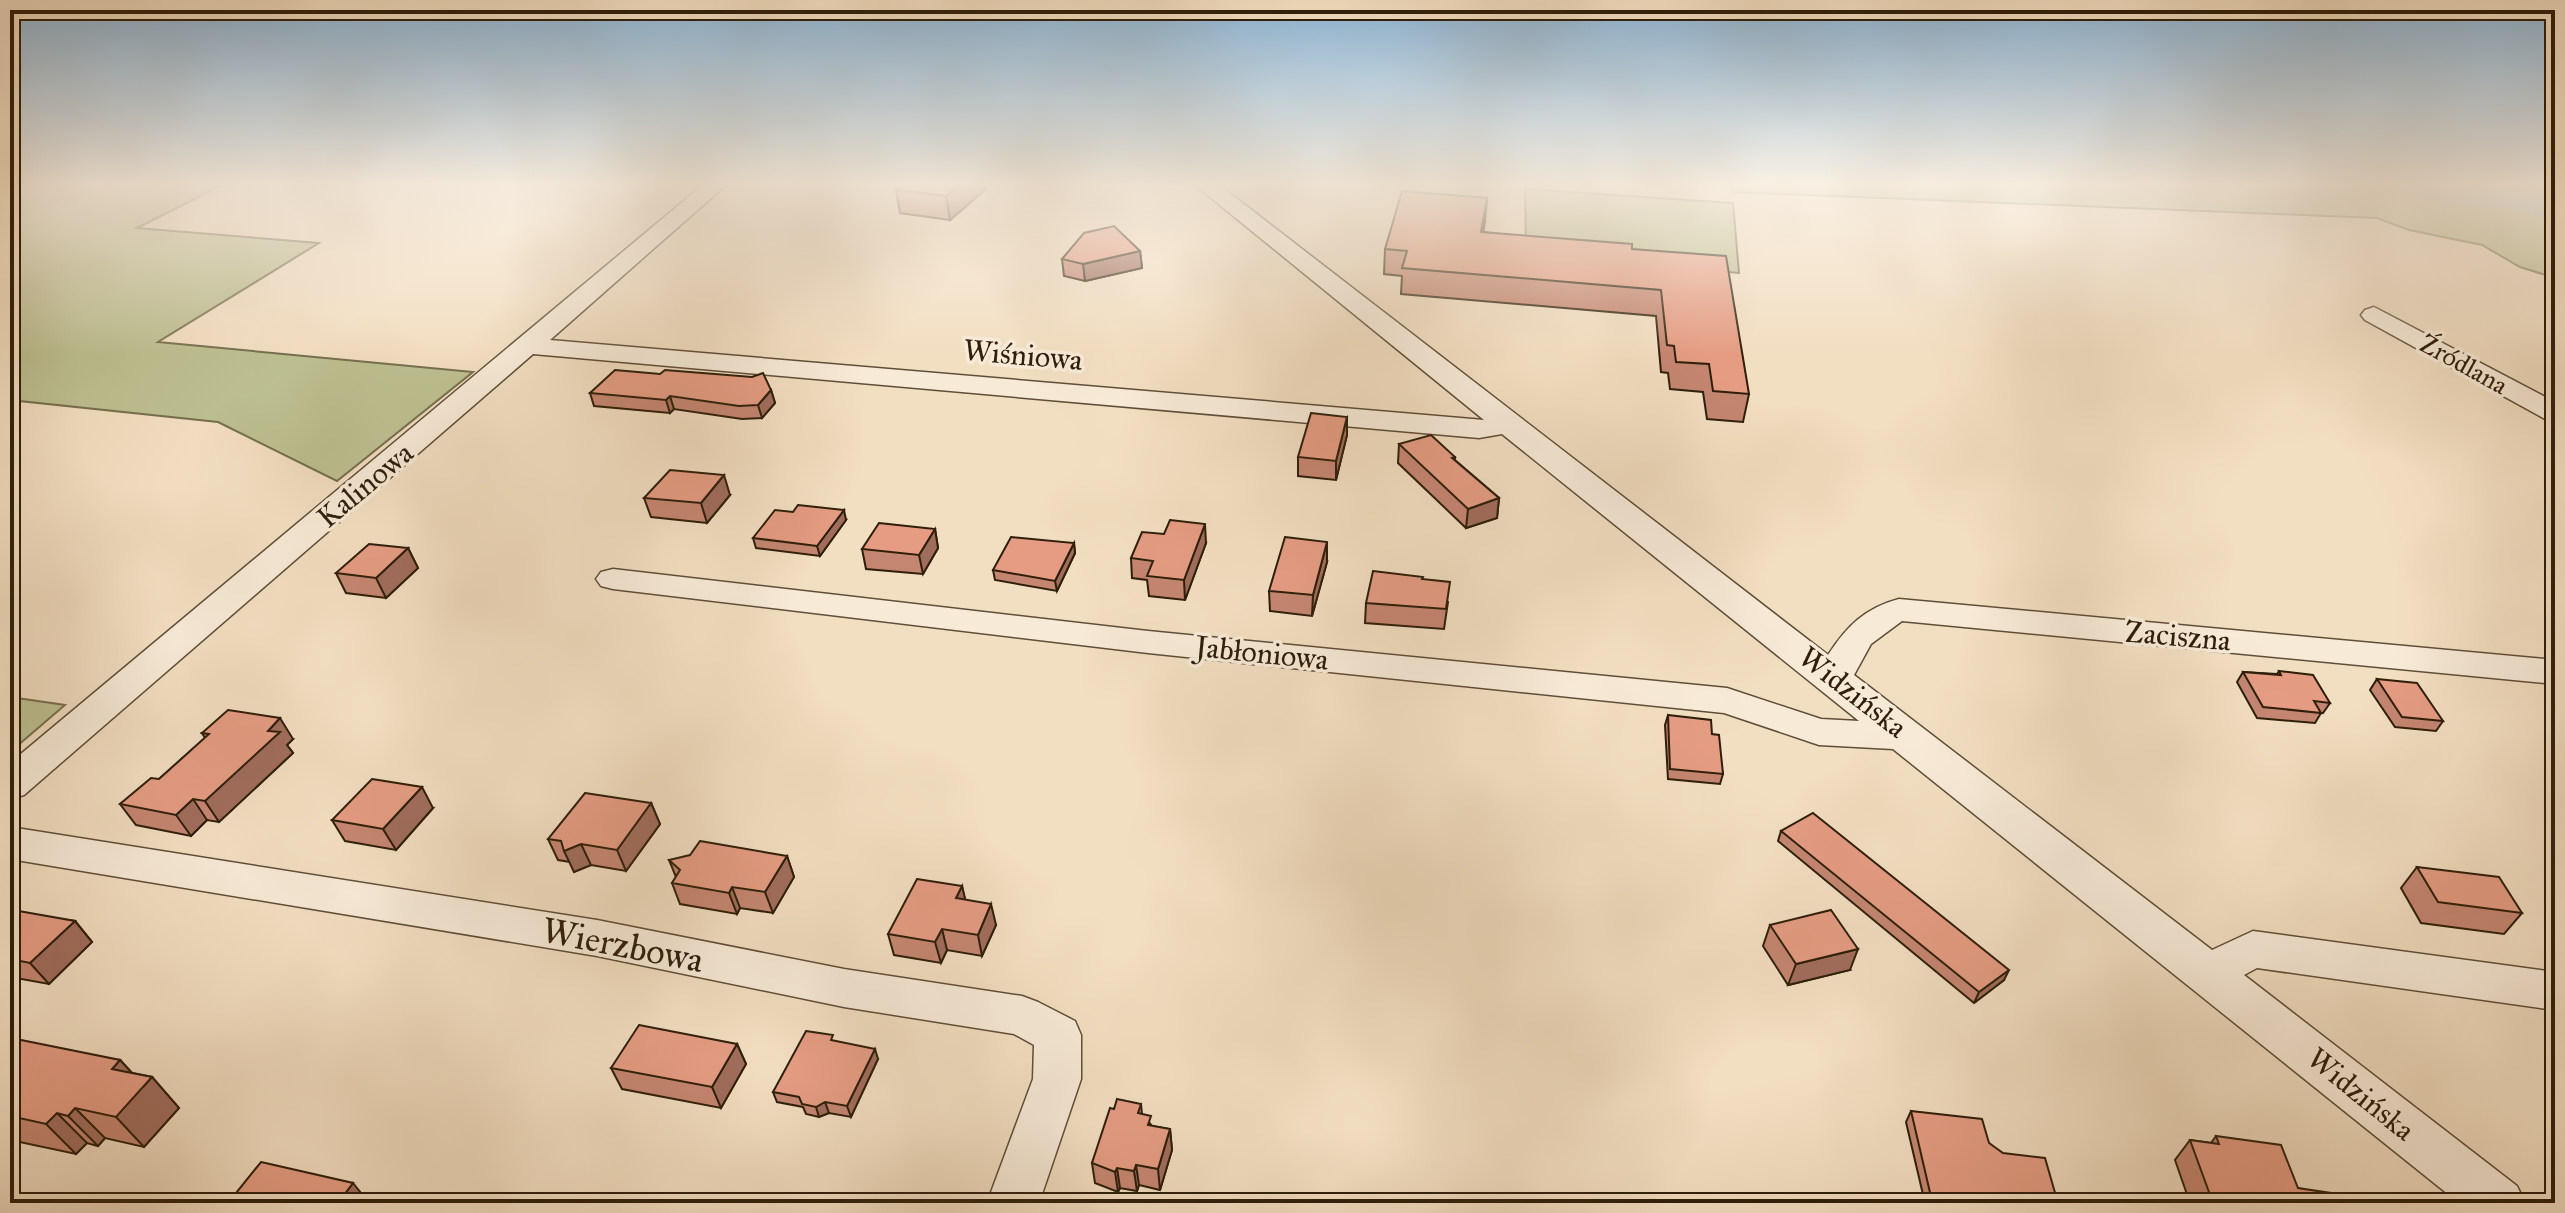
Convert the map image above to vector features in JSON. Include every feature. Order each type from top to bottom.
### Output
[{"type":"street","name":"Kalinowa","points":[[10,785],[651,241]]},
{"type":"street","name":"Widzińska","points":[[1277,241],[2499,1203]]},
{"type":"street","name":"Źródlana","points":[[2374,315],[2555,413]]},
{"type":"street","name":"Wiśniowa","points":[[529,346],[1479,429],[1512,424]]},
{"type":"street","name":"Jabłoniowa","points":[[613,579],[1148,642],[1727,701],[1819,732],[1908,736]]},
{"type":"street","name":"Zaciszna","points":[[1835,678],[1849,648],[1865,626],[1880,616],[1899,610],[2555,672]]},
{"type":"street","name":"Wierzbowa","points":[[10,843],[581,935],[844,988],[1022,1016],[1058,1035],[1057,1079],[1013,1203]]},
{"type":"street","points":[[2212,975],[2253,949],[2555,991]]},
{"type":"green space","points":[[10,241],[319,243],[158,342],[473,372],[337,481],[218,422],[10,400]]},
{"type":"green space","points":[[1526,241],[1736,241],[1739,273],[1526,255]]},
{"type":"green space","points":[[2461,241],[2555,241],[2555,278],[2520,267],[2482,245]]},
{"type":"green space","points":[[10,697],[65,705],[10,752]]},
{"type":"building","points":[[1078,241],[1129,241],[1140,251],[1083,264],[1062,259]]},
{"type":"building","points":[[1387,241],[1589,241],[1632,244],[1632,249],[1726,256],[1749,394],[1713,391],[1709,364],[1676,362],[1674,346],[1667,345],[1661,290],[1402,268],[1407,251],[1385,249]]},
{"type":"building","points":[[615,370],[660,374],[665,370],[752,377],[763,373],[771,390],[758,405],[739,406],[670,396],[666,400],[590,393]]},
{"type":"building","points":[[1311,413],[1347,417],[1336,461],[1298,457]]},
{"type":"building","points":[[1431,435],[1455,457],[1452,458],[1499,498],[1468,509],[1399,444]]},
{"type":"building","points":[[670,470],[724,475],[701,503],[644,498]]},
{"type":"building","points":[[798,505],[844,510],[817,546],[753,538],[775,510],[793,512]]},
{"type":"building","points":[[1170,520],[1205,524],[1184,580],[1147,576],[1153,561],[1131,558],[1142,532],[1164,534]]},
{"type":"building","points":[[879,523],[935,529],[919,555],[862,549]]},
{"type":"building","points":[[1011,537],[1074,543],[1055,581],[993,570]]},
{"type":"building","points":[[1285,537],[1327,542],[1313,595],[1269,591]]},
{"type":"building","points":[[369,544],[408,548],[376,578],[336,573]]},
{"type":"building","points":[[1373,571],[1450,582],[1446,609],[1366,603]]},
{"type":"building","points":[[2279,671],[2313,675],[2330,703],[2314,701],[2321,713],[2263,707],[2243,672],[2281,675]]},
{"type":"building","points":[[2377,679],[2417,683],[2443,721],[2402,717]]},
{"type":"building","points":[[228,710],[280,718],[268,731],[280,732],[205,801],[193,799],[176,815],[120,804],[151,778],[159,779],[209,734],[202,733]]},
{"type":"building","points":[[1668,715],[1711,720],[1712,734],[1719,735],[1723,774],[1670,769]]},
{"type":"building","points":[[372,779],[422,787],[383,829],[332,820]]},
{"type":"building","points":[[585,793],[651,803],[617,850],[581,844],[564,851],[561,841],[548,839]]},
{"type":"building","points":[[1813,813],[2009,970],[1979,992],[1781,831]]},
{"type":"building","points":[[700,841],[787,856],[765,892],[732,887],[729,893],[672,883],[680,870],[669,860],[690,855]]},
{"type":"building","points":[[2417,867],[2499,877],[2522,913],[2438,902]]},
{"type":"building","points":[[917,879],[962,886],[956,898],[991,904],[978,935],[942,929],[935,942],[888,934]]},
{"type":"building","points":[[1831,910],[1858,949],[1796,964],[1770,925]]},
{"type":"building","points":[[10,912],[75,921],[30,963],[10,959]]},
{"type":"building","points":[[639,1025],[737,1044],[712,1087],[611,1068]]},
{"type":"building","points":[[806,1031],[833,1035],[831,1040],[875,1049],[847,1106],[825,1102],[816,1107],[802,1104],[799,1097],[773,1092]]},
{"type":"building","points":[[21,1040],[120,1060],[112,1069],[152,1077],[116,1117],[75,1108],[68,1116],[57,1113],[46,1124],[10,1116],[10,1049]]},
{"type":"building","points":[[1117,1099],[1141,1104],[1138,1113],[1151,1116],[1148,1125],[1170,1129],[1158,1169],[1136,1165],[1134,1171],[1117,1168],[1115,1172],[1092,1163],[1110,1108],[1114,1109]]},
{"type":"building","points":[[1911,1111],[1982,1119],[1989,1143],[2003,1153],[2045,1158],[2058,1203],[2004,1197],[2006,1203],[1932,1201]]},
{"type":"building","points":[[2216,1136],[2281,1145],[2298,1188],[2344,1195],[2347,1203],[2213,1203],[2190,1140],[2219,1144]]},
{"type":"building","points":[[261,1162],[353,1183],[338,1203],[228,1203]]}]
